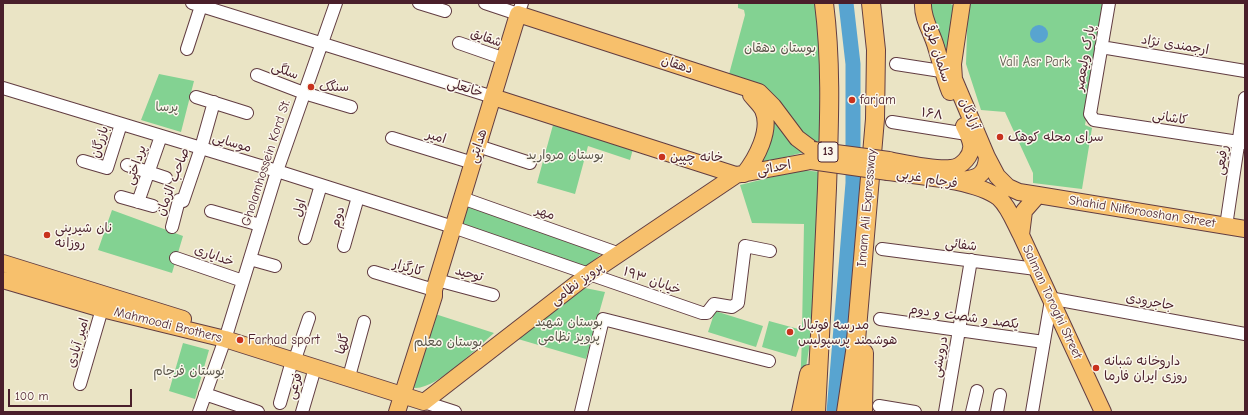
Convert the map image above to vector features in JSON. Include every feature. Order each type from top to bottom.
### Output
[{"type":"highway","name":"13","points":[[816,412],[830,103],[829,53],[824,3]]},
{"type":"highway","name":"Imam Ali Expressway","points":[[846,412],[855,352],[876,77],[876,50],[871,3]]},
{"type":"highway","points":[[862,270],[871,409]]},
{"type":"highway","points":[[801,412],[822,302]]},
{"type":"main road","name":"سلمان طرقی","points":[[923,3],[923,11],[936,47],[941,71],[968,134],[971,145],[970,153],[959,165]]},
{"type":"main road","name":"آزادگان","points":[[961,4],[953,64],[954,79],[987,157],[998,176],[1008,187],[1019,192],[1038,196]]},
{"type":"main road","name":"هدایتی","points":[[397,412],[401,394],[434,296],[435,285],[520,8]]},
{"type":"main road","name":"دهقان","points":[[520,8],[759,92],[765,97],[812,156]]},
{"type":"main road","points":[[740,175],[752,164],[760,147],[765,120],[763,110],[741,86]]},
{"type":"main road","name":"خانعلی","points":[[493,97],[740,175]]},
{"type":"main road","name":"فرجام غربی","points":[[812,156],[888,166],[951,168],[959,165]]},
{"type":"main road","name":"احداثی","points":[[740,175],[812,156]]},
{"type":"main road","points":[[950,181],[975,178],[982,174],[986,167],[987,157]]},
{"type":"main road","name":"فرجام غربی","points":[[888,166],[976,188],[999,198],[1007,208],[1021,235]]},
{"type":"main road","name":"پرویز نظامی","points":[[424,402],[589,274],[740,175]]},
{"type":"main road","points":[[1021,235],[1024,211],[1038,196]]},
{"type":"main road","name":"Shahid Nilforooshan Street","points":[[1038,196],[1245,229]]},
{"type":"main road","name":"Salman Toroghi Street","points":[[1021,235],[1103,412]]},
{"type":"main road","name":"Mahmoodi Brothers","points":[[3,263],[226,336]]},
{"type":"main road","name":"Mahmoodi Brothers","points":[[3,280],[102,309],[226,336]]},
{"type":"main road","name":"هدایتی","points":[[226,336],[294,359],[390,385],[398,382],[401,378],[428,294],[435,285]]},
{"type":"main road","points":[[294,359],[315,368],[424,402]]},
{"type":"street","name":"Gholamhossein Kord St.","points":[[199,412],[226,336],[277,171],[336,3]]},
{"type":"street","points":[[419,3],[445,11]]},
{"type":"street","points":[[485,3],[520,8]]},
{"type":"street","name":"پارک ولیعصر","points":[[1091,118],[1090,114],[1100,47],[1109,3]]},
{"type":"street","name":"خانعلی","points":[[196,4],[493,97]]},
{"type":"street","points":[[187,49],[196,4]]},
{"type":"street","name":"شقایق","points":[[459,43],[504,59]]},
{"type":"street","name":"ارجمندی نژاد","points":[[1100,47],[1245,71]]},
{"type":"street","points":[[896,64],[941,71]]},
{"type":"street","name":"سلگی","points":[[257,75],[304,93],[351,107]]},
{"type":"street","name":"موسایی","points":[[3,88],[277,171],[453,227]]},
{"type":"street","points":[[196,97],[247,113]]},
{"type":"street","name":"رفیعی","points":[[1226,226],[1242,143],[1245,98]]},
{"type":"street","name":"صاحب الزمان","points":[[172,226],[179,200],[183,201],[201,148],[214,102]]},
{"type":"street","name":"کاشانی","points":[[1091,118],[1094,120],[1242,143]]},
{"type":"street","name":"۱۶۸","points":[[892,122],[968,134]]},
{"type":"street","name":"بازرگان","points":[[83,161],[107,168],[121,124]]},
{"type":"street","name":"پرداختی","points":[[138,202],[161,136]]},
{"type":"street","name":"امیر","points":[[392,138],[473,163]]},
{"type":"street","points":[[478,146],[530,163]]},
{"type":"street","points":[[127,165],[166,178]]},
{"type":"street","name":"اول","points":[[305,238],[321,185]]},
{"type":"street","points":[[121,197],[153,206]]},
{"type":"street","name":"دوم","points":[[344,246],[358,197]]},
{"type":"street","name":"مهر","points":[[462,198],[620,254]]},
{"type":"street","points":[[211,211],[260,225]]},
{"type":"street","name":"خیابان ۱۹۳","points":[[453,227],[702,313],[707,313],[714,304],[732,307],[738,303],[745,246],[770,251]]},
{"type":"street","name":"شفائی","points":[[882,249],[1036,269]]},
{"type":"street","name":"خدایاری","points":[[176,258],[243,281]]},
{"type":"street","points":[[250,259],[275,266]]},
{"type":"street","name":"درویشی","points":[[945,412],[971,260]]},
{"type":"street","name":"کارگزار","points":[[374,272],[435,285]]},
{"type":"street","name":"توحید","points":[[435,285],[493,294]]},
{"type":"street","points":[[1032,412],[1050,299]]},
{"type":"street","name":"جاجرودی","points":[[1050,299],[1245,334]]},
{"type":"street","name":"امیر آبادی","points":[[80,384],[102,309]]},
{"type":"street","points":[[280,404],[309,318]]},
{"type":"street","points":[[581,412],[603,319],[768,361]]},
{"type":"street","name":"یکصد و شصت و دوم","points":[[880,319],[1044,342]]},
{"type":"street","name":"گلها","points":[[350,373],[364,322]]},
{"type":"street","name":"فرعی","points":[[302,412],[315,368]]},
{"type":"street","points":[[972,412],[977,391]]},
{"type":"street","points":[[205,394],[258,412]]},
{"type":"street","points":[[997,412],[1000,395]]},
{"type":"street","points":[[424,402],[455,412]]},
{"type":"street","points":[[871,409],[915,412]]},
{"type":"green space","name":"بوستان دهقان","points":[[738,3],[818,3],[820,14],[822,146],[812,144],[728,78],[745,15],[744,10],[738,8]]},
{"type":"green space","points":[[933,3],[949,3],[956,7],[946,50],[926,7]]},
{"type":"green space","name":"Vali Asr Park","points":[[968,3],[1106,3],[1085,125],[1092,128],[1082,189],[1033,183],[1033,173],[1005,112],[981,110],[966,64]]},
{"type":"green space","name":"پرسا","points":[[159,74],[194,81],[181,132],[141,120]]},
{"type":"green space","points":[[759,96],[805,152],[758,164]]},
{"type":"green space","name":"بوستان مروارید","points":[[553,125],[633,149],[630,160],[588,146],[575,194],[537,183]]},
{"type":"green space","points":[[801,170],[821,172],[814,317],[799,411],[802,339],[796,357],[762,347],[769,321],[802,330],[804,224],[752,223],[740,185]]},
{"type":"green space","points":[[468,206],[602,253],[587,267],[461,226]]},
{"type":"green space","points":[[112,210],[183,236],[172,273],[98,250]]},
{"type":"green space","name":"بوستان شهید پرویز نظامی","points":[[585,288],[605,292],[586,359],[518,339]]},
{"type":"green space","points":[[715,311],[763,326],[756,347],[708,332]]},
{"type":"green space","name":"بوستان معلم","points":[[432,313],[494,333],[442,377],[420,388],[411,387]]},
{"type":"green space","name":"بوستان فرجام","points":[[183,343],[209,350],[195,399],[169,391]]},
{"type":"water","points":[[1039,25],[1045,28],[1048,34],[1045,40],[1039,43],[1033,40],[1030,34],[1033,28]]},
{"type":"waterway","points":[[834,412],[853,183],[853,64],[846,3]]},
{"type":"place","name":"سنگک","points":[[311,87]]},
{"type":"place","name":"farjam","points":[[852,100]]},
{"type":"place","name":"سرای محله کوهک","points":[[1000,137]]},
{"type":"place","name":"خانه چپین","points":[[662,157]]},
{"type":"place","name":"نان شیرینی روزانه","points":[[47,235]]},
{"type":"place","name":"مدرسه فوتبال هوشمند پرسپولیس","points":[[790,332]]},
{"type":"place","name":"Farhad sport","points":[[240,340]]},
{"type":"place","name":"داروخانه شبانه روزی ایران فارما","points":[[1096,368]]}]
